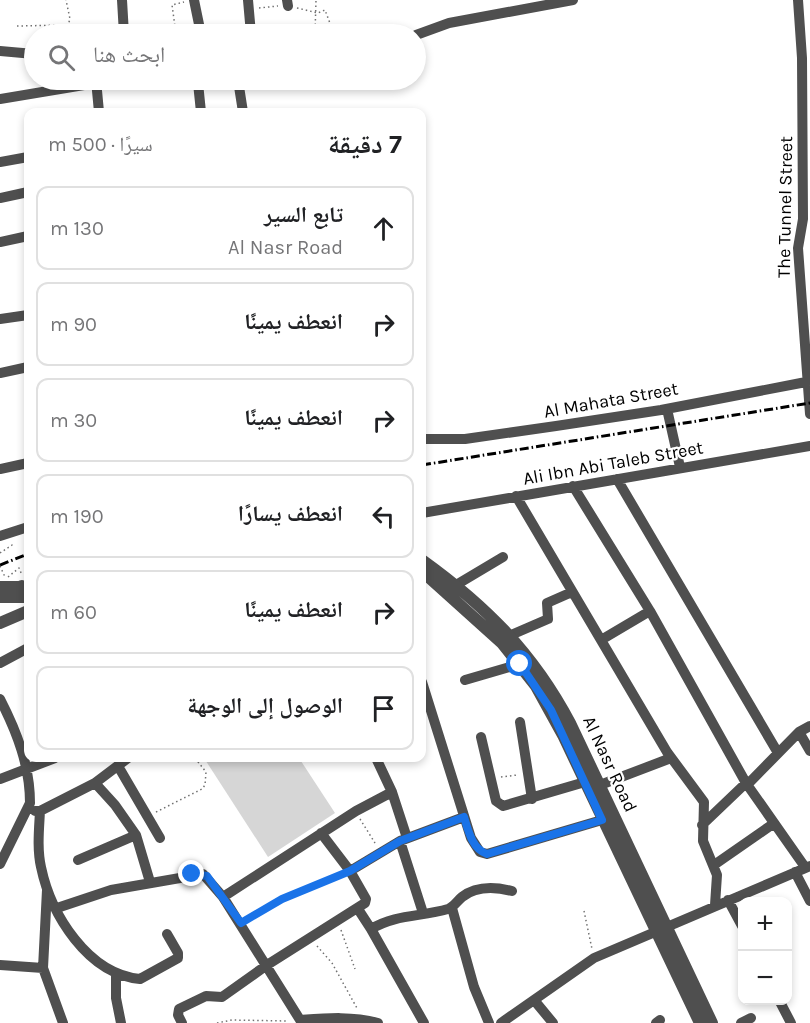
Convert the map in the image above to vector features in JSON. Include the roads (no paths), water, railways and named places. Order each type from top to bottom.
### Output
[{"type":"street","points":[[122,0],[123,24]]},
{"type":"street","points":[[194,0],[199,24]]},
{"type":"street","points":[[426,31],[449,23],[573,0]]},
{"type":"street","name":"The Tunnel Street","points":[[798,0],[802,58],[803,219],[798,248],[810,414]]},
{"type":"street","points":[[248,4],[251,24]]},
{"type":"street","points":[[0,51],[24,53]]},
{"type":"street","points":[[0,99],[48,90]]},
{"type":"street","points":[[97,90],[99,108]]},
{"type":"street","points":[[201,108],[203,90]]},
{"type":"street","points":[[240,90],[242,108]]},
{"type":"street","points":[[0,162],[24,158]]},
{"type":"street","points":[[0,198],[24,193]]},
{"type":"street","points":[[0,242],[24,237]]},
{"type":"street","points":[[0,319],[24,316]]},
{"type":"street","points":[[0,373],[24,367]]},
{"type":"street","name":"Al Mahata Street","points":[[426,439],[465,439],[667,409],[806,382]]},
{"type":"street","points":[[667,409],[680,467]]},
{"type":"street","name":"Ali Ibn Abi Taleb Street","points":[[426,512],[810,446]]},
{"type":"street","points":[[0,469],[24,464]]},
{"type":"street","points":[[617,478],[778,753]]},
{"type":"street","points":[[573,486],[650,611],[747,784],[803,868],[810,901]]},
{"type":"street","points":[[516,496],[671,758],[704,802],[703,841],[717,875],[715,905]]},
{"type":"street","points":[[0,536],[24,527]]},
{"type":"street","points":[[456,585],[503,557]]},
{"type":"street","name":"Al Nasr Road","points":[[426,563],[456,585],[511,635],[558,700],[600,785],[700,1023]]},
{"type":"street","name":"Al Nasr Road","points":[[426,574],[482,623],[520,664],[551,710],[602,820],[712,1023]]},
{"type":"street","points":[[3,583],[24,585]]},
{"type":"street","points":[[0,597],[24,587]]},
{"type":"street","points":[[511,635],[546,620],[549,616],[547,603],[572,592]]},
{"type":"street","points":[[0,597],[24,597]]},
{"type":"street","points":[[601,640],[650,611]]},
{"type":"street","points":[[0,623],[24,613]]},
{"type":"street","points":[[0,663],[24,650]]},
{"type":"street","points":[[465,680],[520,664]]},
{"type":"street","points":[[426,696],[471,838],[480,852],[487,854],[602,820]]},
{"type":"street","points":[[0,699],[15,730],[24,759]]},
{"type":"street","points":[[520,722],[532,799]]},
{"type":"street","points":[[702,825],[800,732],[810,726]]},
{"type":"street","points":[[800,732],[810,751]]},
{"type":"street","points":[[481,737],[496,801],[503,806],[585,782]]},
{"type":"street","points":[[600,785],[671,758]]},
{"type":"street","points":[[0,864],[30,803],[25,762]]},
{"type":"street","points":[[0,779],[45,762]]},
{"type":"street","points":[[26,811],[40,811],[95,783],[123,762]]},
{"type":"street","points":[[378,762],[392,792],[423,913]]},
{"type":"street","points":[[118,766],[160,838]]},
{"type":"street","points":[[95,783],[115,805],[136,835],[150,882]]},
{"type":"street","points":[[223,897],[356,811],[392,792]]},
{"type":"street","points":[[40,811],[38,845],[47,887],[57,908],[85,951],[116,973],[140,979],[176,960],[178,953],[167,933]]},
{"type":"street","points":[[350,871],[379,852],[404,840],[464,817]]},
{"type":"street","points":[[714,865],[773,824]]},
{"type":"street","points":[[182,1023],[178,1015],[179,1010],[206,996],[222,997],[267,965],[358,909],[366,900],[350,871],[321,833]]},
{"type":"street","points":[[78,860],[136,835]]},
{"type":"street","points":[[501,1023],[594,958],[803,868]]},
{"type":"street","points":[[57,908],[111,890],[199,873],[207,876],[241,923],[302,1022],[362,1018],[376,1023]]},
{"type":"street","points":[[47,887],[43,968],[63,1023]]},
{"type":"street","points":[[371,929],[397,917],[452,908],[463,896],[473,891],[494,888],[512,891]]},
{"type":"street","points":[[728,900],[738,919]]},
{"type":"street","points":[[452,908],[474,987],[489,1023]]},
{"type":"street","points":[[358,909],[424,1023]]},
{"type":"street","points":[[0,965],[43,968]]},
{"type":"street","points":[[116,973],[116,998],[121,1023]]},
{"type":"street","points":[[534,1000],[553,1023]]},
{"type":"street","points":[[782,1005],[791,1023]]},
{"type":"railway","points":[[426,464],[810,403]]},
{"type":"railway","points":[[0,565],[24,556]]}]
